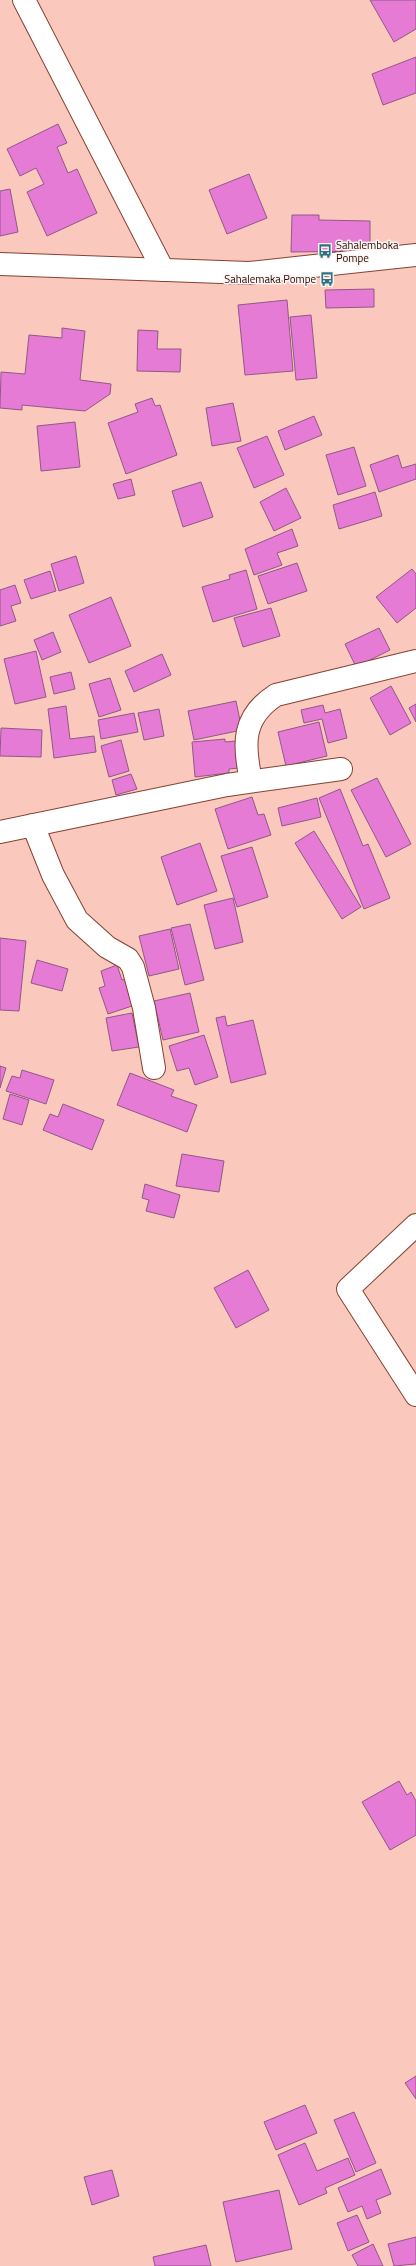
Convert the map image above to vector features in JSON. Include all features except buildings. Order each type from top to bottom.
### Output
[{"type":"street","points":[[24,0],[163,270]]},
{"type":"street","points":[[0,264],[249,273],[416,255]]},
{"type":"street","points":[[252,780],[246,755],[247,734],[251,720],[263,704],[276,695],[416,661]]},
{"type":"street","points":[[0,832],[142,801],[252,780],[341,768]]},
{"type":"street","points":[[32,825],[53,875],[77,920],[107,947],[128,959],[133,967],[144,1008],[154,1068]]},
{"type":"street","points":[[416,1225],[348,1289],[416,1395]]},
{"type":"place","name":"Sahalemboka Pompe","points":[[325,251]]},
{"type":"place","name":"Sahalemaka Pompe","points":[[327,279]]}]
